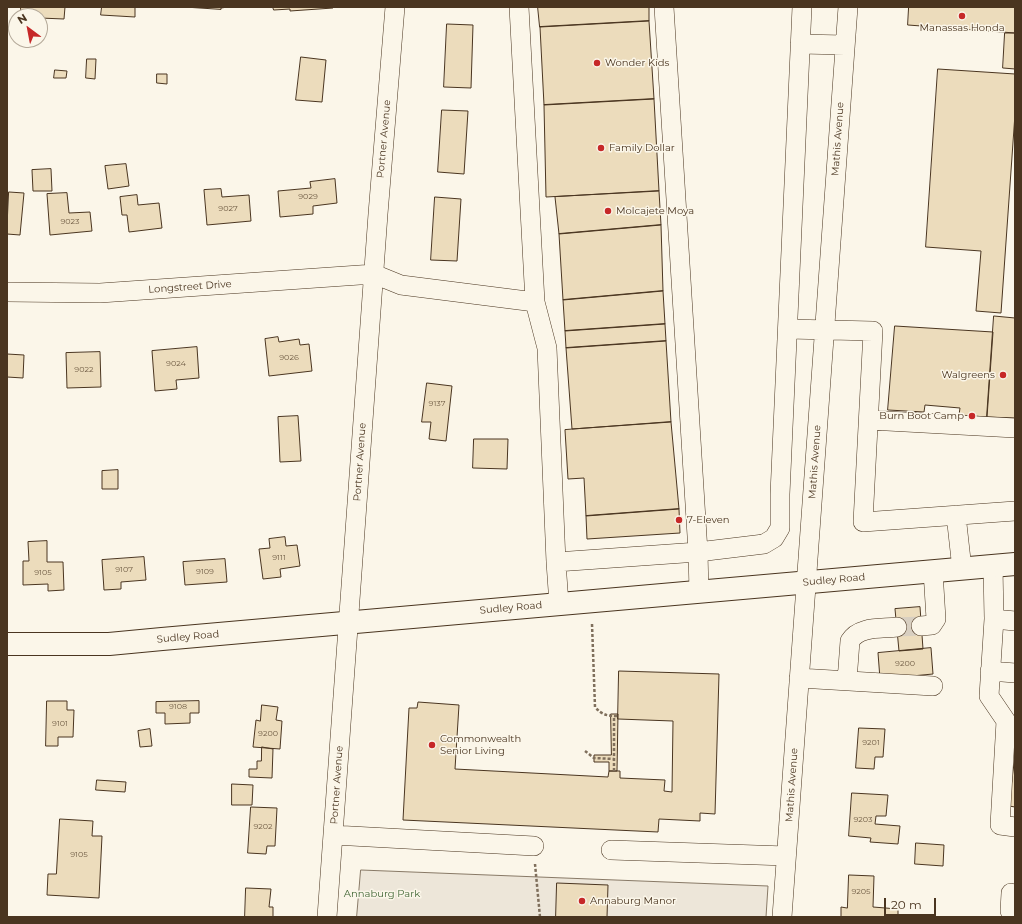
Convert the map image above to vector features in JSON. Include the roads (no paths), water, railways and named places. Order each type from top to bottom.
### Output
[{"type":"main road","name":"Sudley Road","points":[[7,644],[109,644],[1015,564]]},
{"type":"street","name":"Portner Avenue","points":[[327,917],[395,7]]},
{"type":"street","points":[[519,7],[535,302],[547,348],[559,604]]},
{"type":"street","points":[[664,7],[698,552],[699,592]]},
{"type":"street","points":[[556,562],[698,552],[764,544],[774,538],[780,528],[780,494],[802,7]]},
{"type":"street","name":"Mathis Avenue","points":[[782,917],[848,7]]},
{"type":"street","points":[[800,44],[845,46]]},
{"type":"street","name":"Longstreet Drive","points":[[7,292],[100,293],[374,274]]},
{"type":"street","points":[[374,274],[400,285],[535,302]]},
{"type":"street","points":[[788,329],[873,331],[863,522],[1015,511]]},
{"type":"street","points":[[869,420],[1015,428]]},
{"type":"street","points":[[956,515],[962,568]]},
{"type":"street","points":[[993,566],[994,619],[989,696],[1006,721],[1000,825],[1015,827]]},
{"type":"street","points":[[922,626],[932,624],[936,620],[933,571]]},
{"type":"street","points":[[994,619],[1015,621]]},
{"type":"street","points":[[847,681],[850,641],[852,637],[857,633],[867,630],[897,627]]},
{"type":"street","points":[[990,671],[1015,673]]},
{"type":"street","points":[[800,678],[933,686]]},
{"type":"street","points":[[333,835],[534,846]]},
{"type":"street","points":[[611,850],[786,856]]},
{"type":"street","points":[[1011,893],[1010,911],[1013,917]]},
{"type":"tunnel","points":[[897,627],[921,626]]},
{"type":"place","name":"Manassas Honda","points":[[962,16]]},
{"type":"place","name":"Wonder Kids","points":[[597,63]]},
{"type":"place","name":"Family Dollar","points":[[601,148]]},
{"type":"place","name":"Molcajete Moya","points":[[608,211]]},
{"type":"place","name":"Walgreens","points":[[1003,375]]},
{"type":"place","name":"Burn Boot Camp","points":[[972,416]]},
{"type":"place","name":"7-Eleven","points":[[679,520]]},
{"type":"place","name":"Commonwealth Senior Living","points":[[432,745]]},
{"type":"place","name":"Annaburg Manor","points":[[582,901]]},
{"type":"park label","name":"Annaburg Park","points":[[382,894]]}]
